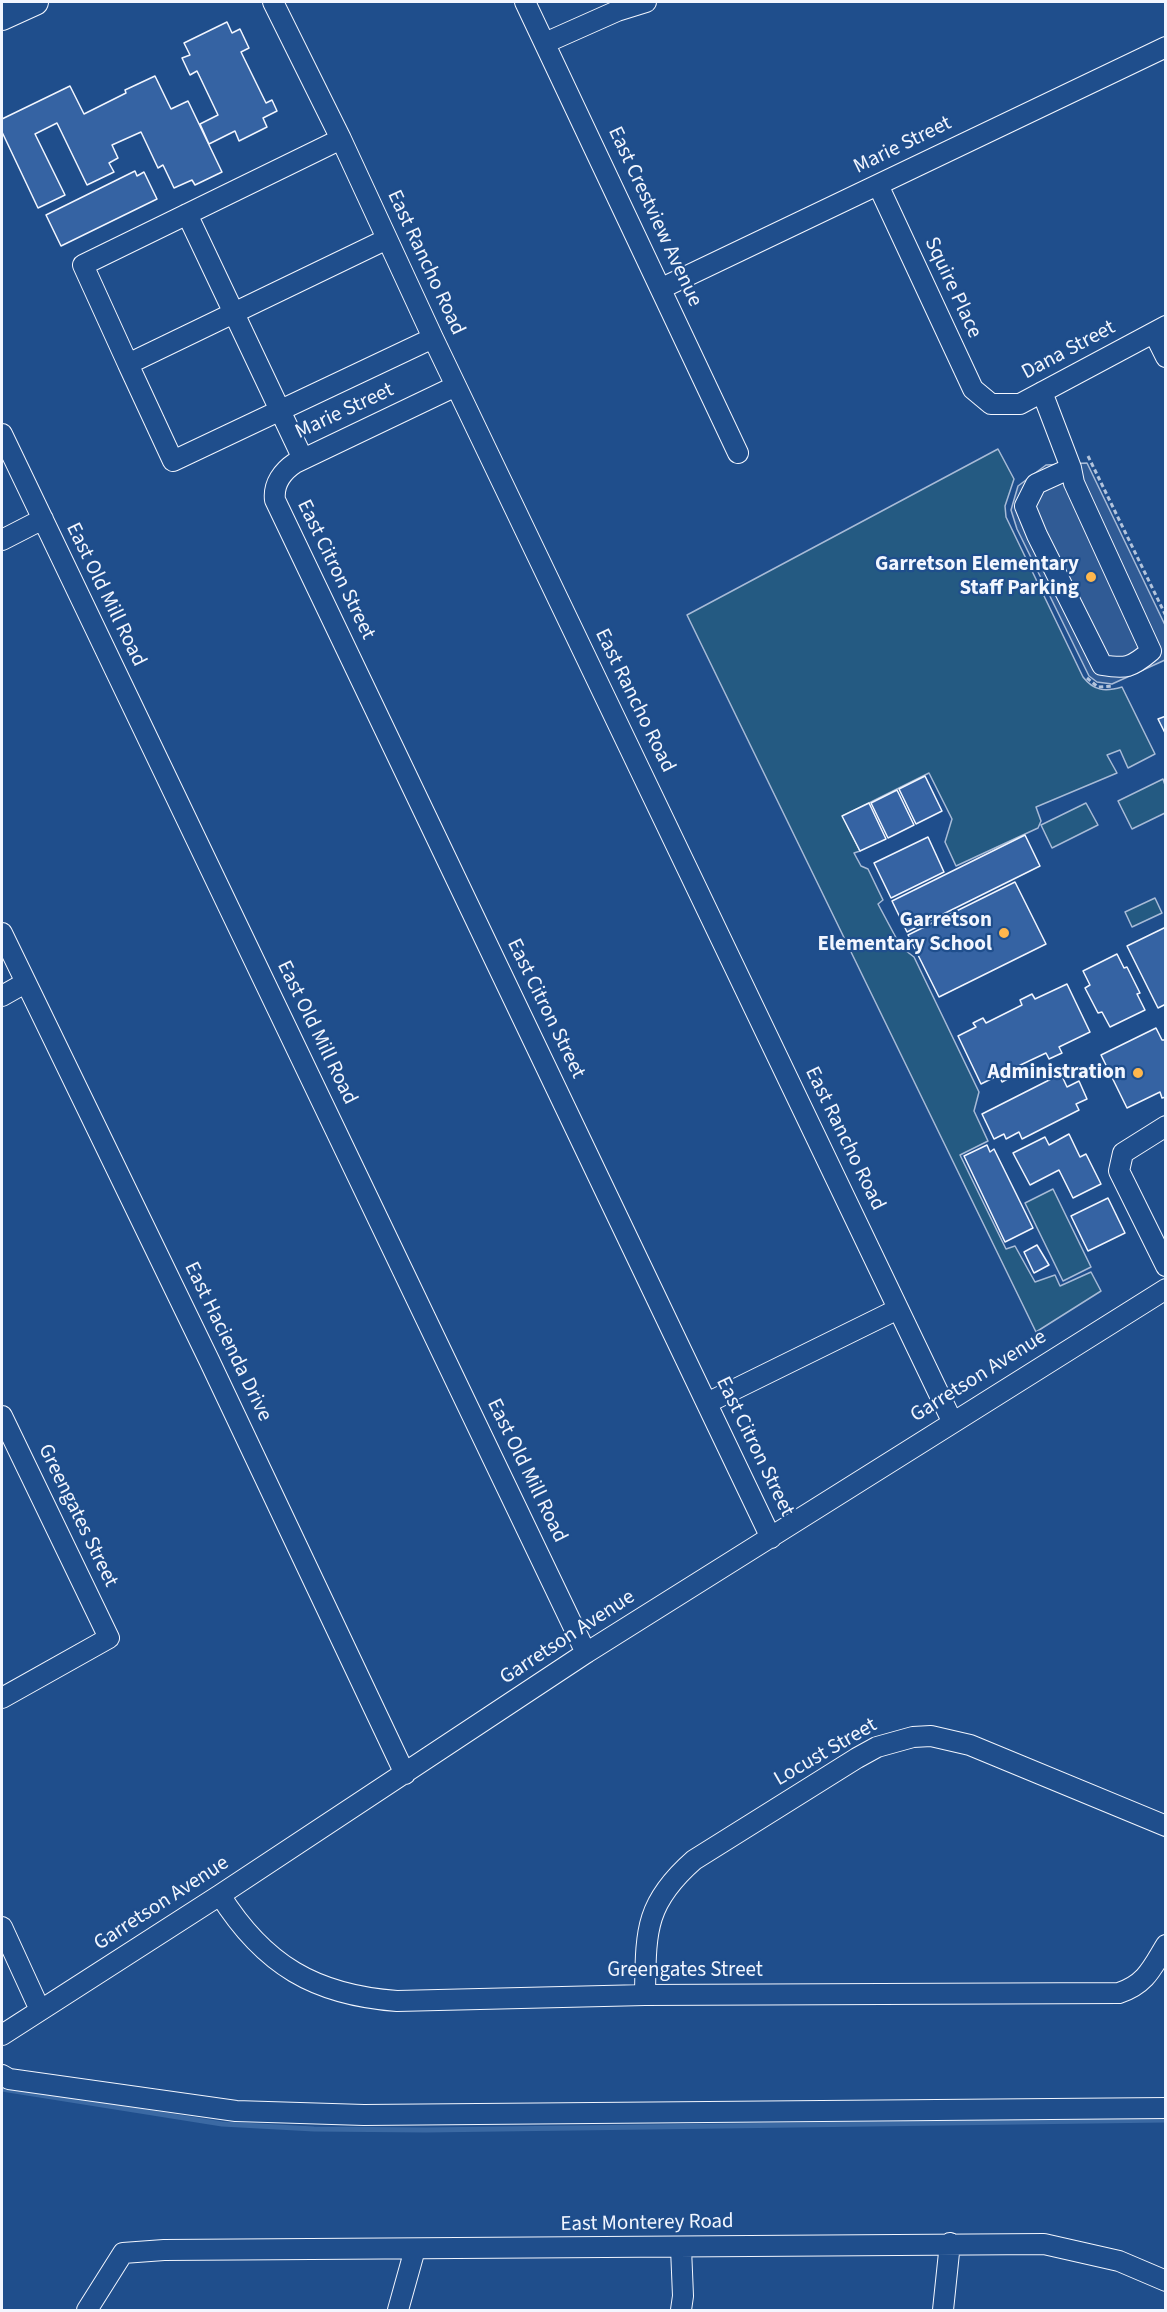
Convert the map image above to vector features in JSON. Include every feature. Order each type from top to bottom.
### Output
[{"type":"main road","points":[[2,17],[35,2]]},
{"type":"street","name":"East Rancho Road","points":[[273,2],[341,139],[433,338],[952,1421]]},
{"type":"street","name":"East Crestview Avenue","points":[[525,2],[738,453]]},
{"type":"street","points":[[545,43],[617,11],[646,2]]},
{"type":"street","name":"Marie Street","points":[[662,288],[1166,47]]},
{"type":"street","points":[[341,139],[83,265],[128,364],[173,461],[433,338]]},
{"type":"street","name":"Squire Place","points":[[878,185],[973,389],[991,404]]},
{"type":"street","points":[[187,214],[303,459]]},
{"type":"street","points":[[128,364],[387,239]]},
{"type":"street","points":[[1160,329],[1166,357]]},
{"type":"street","name":"Dana Street","points":[[991,404],[1020,404],[1160,329]]},
{"type":"street","name":"Marie Street","points":[[274,500],[278,481],[287,469],[303,459],[456,386]]},
{"type":"street","points":[[1042,392],[1071,468],[1074,483],[1150,651],[1138,662],[1125,668],[1102,665],[1037,535],[1025,506],[1036,484],[1071,468]]},
{"type":"street","name":"East Old Mill Road","points":[[2,434],[586,1653]]},
{"type":"street","name":"East Citron Street","points":[[274,500],[771,1538]]},
{"type":"street","points":[[2,540],[43,519]]},
{"type":"street","name":"East Hacienda Drive","points":[[2,933],[209,1360],[405,1774]]},
{"type":"street","points":[[2,996],[25,983]]},
{"type":"street","points":[[1166,1125],[1123,1153],[1119,1171],[1166,1266]]},
{"type":"street","name":"Garretson Avenue","points":[[2,2035],[405,1774],[586,1653],[1166,1288]]},
{"type":"street","points":[[706,1403],[898,1309]]},
{"type":"street","name":"Greengates Street","points":[[2,1416],[109,1638],[2,1698]]},
{"type":"street","name":"Locust Street","points":[[645,1995],[646,1935],[653,1911],[663,1892],[677,1876],[694,1860],[857,1758],[895,1740],[932,1736],[970,1746],[1166,1826]]},
{"type":"street","name":"Greengates Street","points":[[220,1895],[235,1918],[268,1954],[289,1969],[338,1993],[397,2001],[645,1995],[1119,1993],[1134,1988],[1149,1974],[1166,1945]]},
{"type":"street","points":[[2,1927],[39,2010]]},
{"type":"street","points":[[2,2075],[9,2079],[124,2097],[236,2111],[353,2114],[1166,2108]]},
{"type":"street","points":[[943,2310],[950,2243]]},
{"type":"street","name":"East Monterey Road","points":[[87,2310],[123,2253],[164,2250],[1044,2244],[1119,2261],[1166,2281]]},
{"type":"street","points":[[681,2248],[683,2296],[681,2310]]},
{"type":"street","points":[[398,2310],[415,2249]]},
{"type":"path","points":[[1085,450],[1166,616]]},
{"type":"shaded area","points":[[998,449],[1014,479],[1005,506],[1006,517],[1083,677],[1096,688],[1110,690],[1122,687],[1155,754],[1128,768],[1120,750],[1107,755],[1117,773],[1036,807],[1041,821],[1038,828],[956,866],[945,842],[952,819],[929,773],[843,816],[860,851],[854,853],[861,866],[868,869],[883,900],[878,904],[901,947],[914,957],[979,1092],[974,1111],[988,1141],[960,1155],[1006,1249],[1015,1246],[1035,1282],[1055,1275],[1060,1286],[1091,1272],[1101,1291],[1036,1332],[687,615]]},
{"type":"shaded area","name":"Garretson Elementary Staff Parking","points":[[1087,463],[1165,625],[1165,660],[1112,684],[1097,682],[1089,676],[1017,529],[1011,510],[1018,486],[1046,465]]},
{"type":"shaded area","points":[[1163,779],[1165,813],[1132,829],[1118,801]]},
{"type":"shaded area","points":[[1086,803],[1098,825],[1052,848],[1041,825]]},
{"type":"shaded area","points":[[1155,898],[1162,913],[1132,927],[1125,912]]},
{"type":"shaded area","points":[[1053,1189],[1091,1267],[1063,1281],[1025,1203]]},
{"type":"building","points":[[227,22],[232,33],[240,29],[249,48],[241,52],[266,103],[272,100],[277,111],[263,118],[267,127],[239,141],[235,131],[209,144],[200,124],[218,115],[197,71],[190,75],[182,58],[190,55],[184,43]]},
{"type":"building","points":[[155,76],[171,109],[188,101],[222,172],[195,185],[192,180],[174,188],[163,165],[158,168],[141,132],[112,145],[118,158],[109,163],[114,172],[87,185],[57,123],[35,134],[65,195],[38,208],[2,132],[2,119],[70,86],[84,114],[126,93],[125,90]]},
{"type":"building","points":[[135,171],[137,176],[144,172],[157,199],[61,246],[46,215]]},
{"type":"building","points":[[1166,716],[1166,735],[1158,719]]},
{"type":"building","points":[[925,776],[942,811],[916,824],[899,789]]},
{"type":"building","points":[[897,790],[914,825],[888,838],[871,803]]},
{"type":"building","points":[[869,803],[886,839],[860,851],[842,816]]},
{"type":"building","points":[[1025,835],[1040,866],[907,932],[892,901]]},
{"type":"building","points":[[928,837],[944,872],[891,898],[874,863]]},
{"type":"building","points":[[1015,882],[1046,944],[939,997],[908,935]]},
{"type":"building","points":[[1166,927],[1166,1004],[1158,1008],[1127,946]]},
{"type":"building","points":[[1117,954],[1124,968],[1127,967],[1140,993],[1137,994],[1145,1010],[1110,1027],[1102,1012],[1098,1013],[1085,988],[1090,985],[1083,971]]},
{"type":"building","points":[[1067,984],[1090,1032],[1059,1047],[1062,1053],[1049,1059],[1046,1053],[1012,1069],[1015,1075],[1002,1082],[999,1075],[981,1084],[958,1036],[976,1027],[973,1023],[983,1018],[986,1023],[1022,1005],[1020,1000],[1032,994],[1035,999]]},
{"type":"building","name":"Administration","points":[[1156,1028],[1162,1040],[1166,1040],[1166,1097],[1162,1098],[1160,1092],[1127,1108],[1101,1055]]},
{"type":"building","points":[[1061,1074],[1067,1087],[1079,1081],[1087,1099],[1076,1104],[1079,1110],[1022,1139],[1019,1132],[1006,1139],[1004,1134],[994,1139],[982,1114]]},
{"type":"building","points":[[1069,1134],[1080,1157],[1086,1154],[1101,1184],[1073,1198],[1059,1170],[1030,1185],[1013,1153],[1045,1137],[1049,1145]]},
{"type":"building","points":[[987,1145],[990,1152],[994,1149],[1033,1228],[1005,1242],[964,1156]]},
{"type":"building","points":[[1108,1198],[1125,1233],[1088,1251],[1071,1216]]},
{"type":"building","points":[[1037,1245],[1049,1265],[1034,1273],[1024,1252]]},
{"type":"waterway","points":[[2,2089],[222,2124],[314,2129],[426,2130],[1166,2120]]},
{"type":"place","name":"Garretson Elementary Staff Parking","points":[[1091,577]]},
{"type":"place","name":"Garretson Elementary School","points":[[1004,933]]},
{"type":"place","name":"Administration","points":[[1138,1073]]}]
